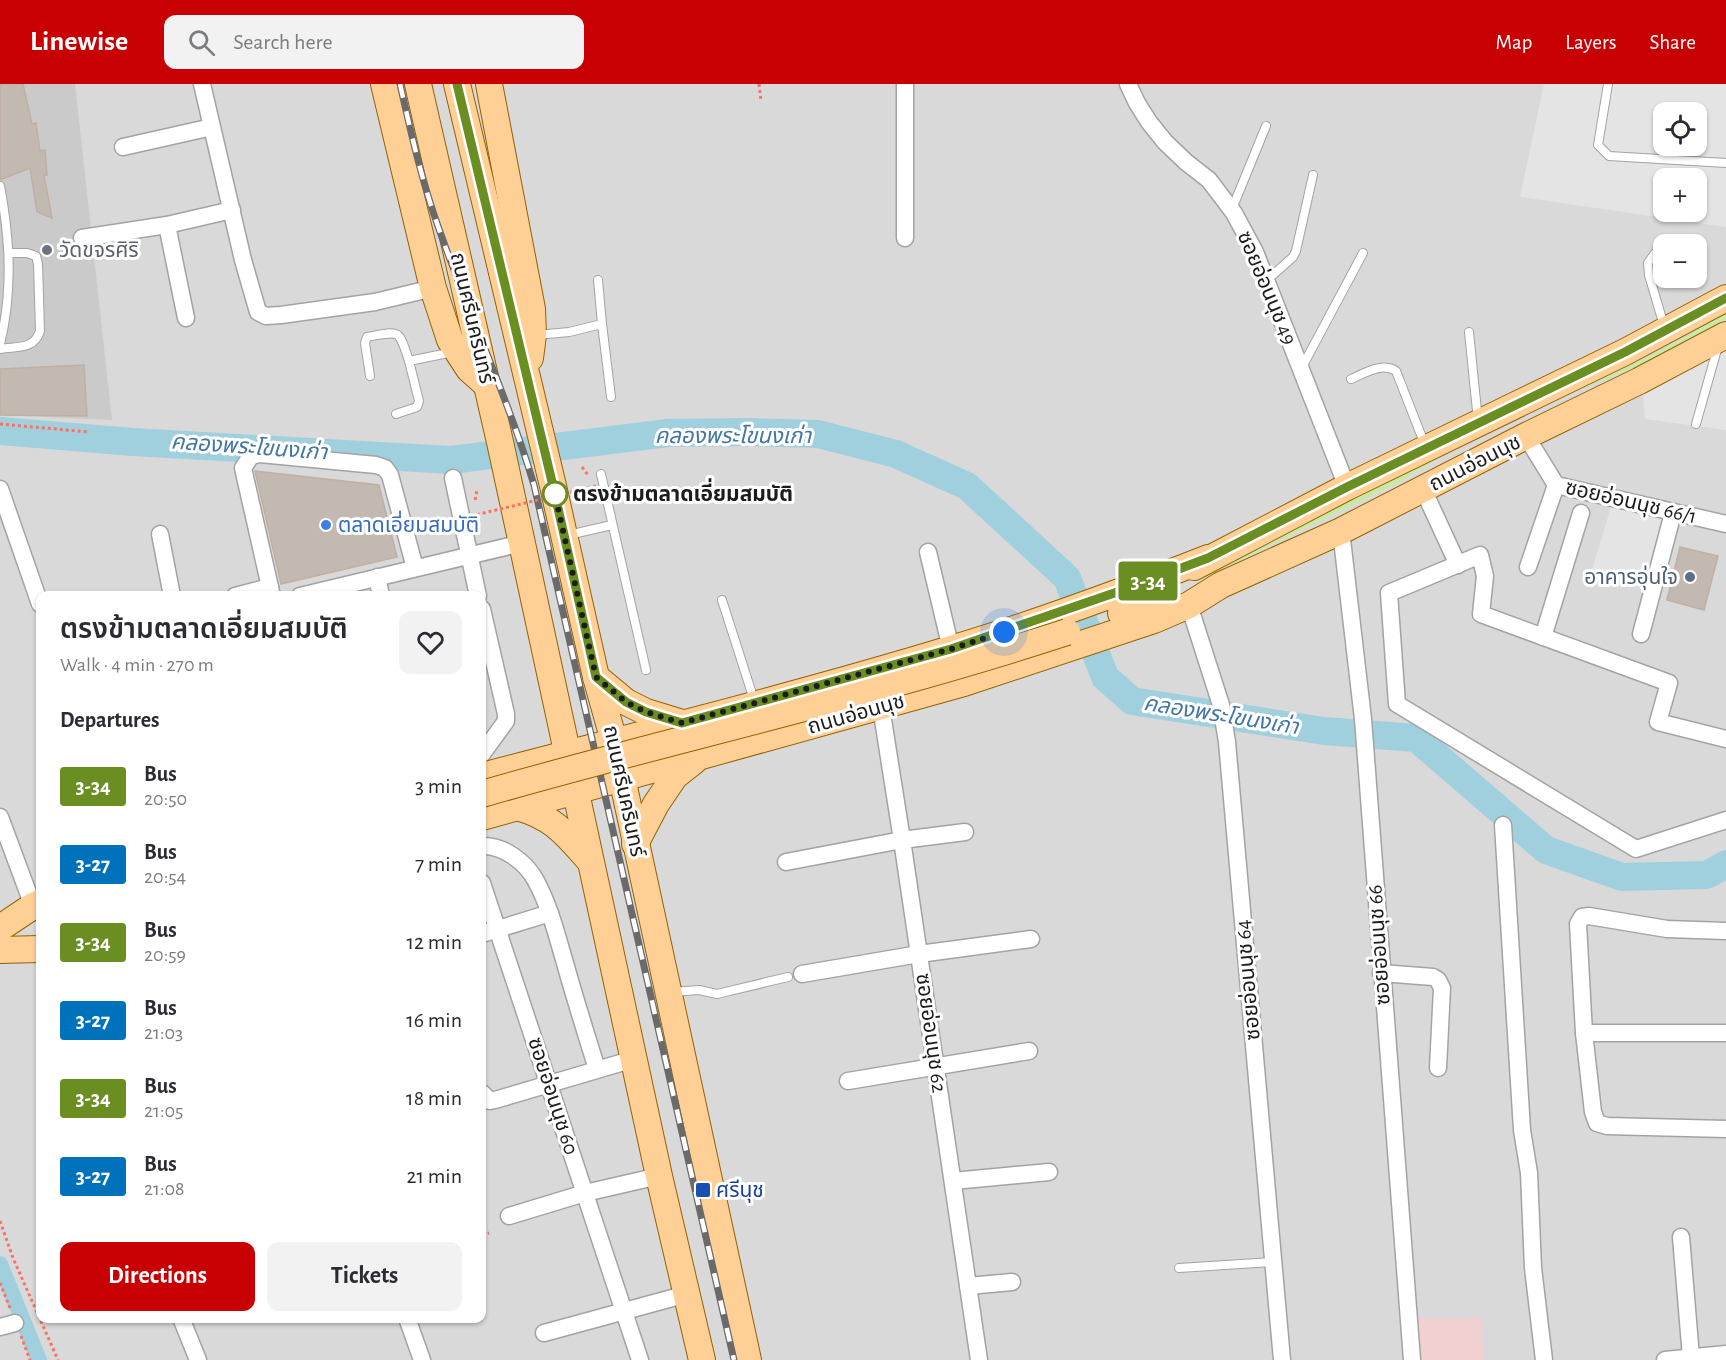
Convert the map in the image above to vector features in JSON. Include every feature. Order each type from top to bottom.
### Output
[{"type":"main road","points":[[384,84],[432,288],[456,351],[469,369],[488,387]]},
{"type":"main road","name":"ถนนศรีนครินทร์","points":[[418,84],[488,387],[659,1176],[702,1360]]},
{"type":"main road","name":"ถนนศรีนครินทร์","points":[[457,84],[596,677],[614,741],[748,1360]]},
{"type":"main road","points":[[489,84],[532,309],[533,335],[528,380]]},
{"type":"main road","name":"ถนนอ่อนนุช","points":[[1120,613],[1208,558],[1426,448],[1666,332],[1726,298]]},
{"type":"main road","name":"ถนนอ่อนนุช","points":[[486,816],[881,707],[1020,666],[1154,620],[1189,605],[1221,585],[1341,531],[1723,337]]},
{"type":"main road","name":"ถนนอ่อนนุช","points":[[486,775],[749,706],[951,649],[1143,583],[1208,558]]},
{"type":"main road","name":"ถนนอ่อนนุช","points":[[486,793],[910,680],[1023,646],[1120,613],[1221,585]]},
{"type":"main road","points":[[596,677],[626,702],[646,712],[682,723]]},
{"type":"main road","points":[[508,769],[534,755],[546,739],[553,685]]},
{"type":"main road","points":[[749,706],[733,720],[731,730],[739,739],[752,743]]},
{"type":"main road","points":[[635,844],[656,804],[675,776],[697,759]]},
{"type":"main road","points":[[517,807],[538,813],[563,830],[591,863]]},
{"type":"main road","points":[[0,928],[36,922]]},
{"type":"main road","points":[[0,939],[36,923]]},
{"type":"main road","points":[[0,950],[36,923]]},
{"type":"street","points":[[202,84],[258,312],[266,316],[375,302],[432,288]]},
{"type":"street","points":[[905,84],[905,238]]},
{"type":"street","name":"ซอยอ่อนนุช 49","points":[[1128,84],[1137,103],[1160,136],[1186,162],[1209,180],[1232,209],[1255,252],[1347,487]]},
{"type":"street","points":[[123,147],[212,127]]},
{"type":"street","points":[[82,238],[167,225],[232,210]]},
{"type":"street","points":[[167,225],[186,318]]},
{"type":"street","name":"ซอยอ่อนนุช 66/1","points":[[1526,436],[1556,485],[1726,524]]},
{"type":"street","points":[[271,591],[243,468],[251,456],[260,454],[376,465],[385,468],[397,494],[414,568]]},
{"type":"street","points":[[453,478],[477,591]]},
{"type":"street","points":[[1528,567],[1556,485]]},
{"type":"street","points":[[0,489],[36,592]]},
{"type":"street","points":[[1424,489],[1458,565]]},
{"type":"street","points":[[1543,637],[1581,513]]},
{"type":"street","points":[[1641,634],[1673,513]]},
{"type":"street","name":"ซอยอ่อนนุช 66","points":[[1341,531],[1363,719],[1412,1360]]},
{"type":"street","points":[[160,534],[171,591]]},
{"type":"street","points":[[320,591],[522,543]]},
{"type":"street","points":[[928,552],[951,649]]},
{"type":"street","points":[[1726,740],[1658,723],[1669,683],[1482,614],[1485,576],[1484,564],[1480,555],[1389,593],[1397,704],[1636,849],[1726,820]]},
{"type":"street","points":[[377,577],[380,591]]},
{"type":"street","name":"ซอยอ่อนนุช 64","points":[[1189,605],[1221,705],[1227,742],[1282,1360]]},
{"type":"street","points":[[486,628],[506,721],[486,748]]},
{"type":"street","name":"ซอยอ่อนนุช 62","points":[[881,707],[979,1360]]},
{"type":"street","points":[[0,817],[36,916]]},
{"type":"street","points":[[1503,825],[1522,1130],[1529,1173],[1533,1268],[1544,1360]]},
{"type":"street","points":[[786,862],[902,840],[966,832]]},
{"type":"street","points":[[486,846],[492,845],[506,850],[536,879],[550,914],[597,1069]]},
{"type":"street","name":"ซอยอ่อนนุช 60","points":[[486,907],[490,931],[549,1084],[640,1360]]},
{"type":"street","points":[[490,931],[550,914]]},
{"type":"street","points":[[1723,929],[1667,929],[1589,916],[1582,917],[1578,924],[1584,1033],[1593,1112],[1597,1123],[1607,1126],[1726,1129]]},
{"type":"street","points":[[795,975],[919,954],[1031,939]]},
{"type":"street","points":[[1381,973],[1433,977],[1438,980],[1442,988],[1438,1068]]},
{"type":"street","points":[[1584,1033],[1726,1033]]},
{"type":"street","points":[[848,1081],[1029,1051]]},
{"type":"street","points":[[486,1096],[490,1101],[495,1100],[634,1059]]},
{"type":"street","points":[[952,1180],[1049,1172]]},
{"type":"street","points":[[509,1216],[585,1193],[659,1176]]},
{"type":"street","points":[[1681,1237],[1691,1357]]},
{"type":"street","points":[[968,1286],[1012,1282]]},
{"type":"street","points":[[544,1333],[687,1294]]},
{"type":"street","points":[[183,1323],[198,1360]]},
{"type":"street","points":[[409,1323],[422,1360]]},
{"type":"street","points":[[1665,1360],[1726,1354]]},
{"type":"lane","points":[[1608,84],[1598,145],[1609,156],[1726,163]]},
{"type":"lane","points":[[1232,209],[1266,126]]},
{"type":"lane","points":[[1266,281],[1293,257],[1296,251],[1313,175]]},
{"type":"lane","points":[[0,186],[4,238],[9,253],[6,318],[0,344]]},
{"type":"lane","points":[[0,349],[31,345],[37,340],[40,331],[36,256],[27,253],[9,253]]},
{"type":"lane","points":[[1301,369],[1364,253]]},
{"type":"lane","points":[[1653,256],[1648,263],[1649,275],[1666,332]]},
{"type":"lane","points":[[598,280],[611,397]]},
{"type":"lane","points":[[533,335],[568,332],[602,324]]},
{"type":"lane","points":[[1469,332],[1478,423]]},
{"type":"lane","points":[[370,376],[365,343],[367,337],[396,333],[401,336],[410,360],[418,401],[417,407],[396,414]]},
{"type":"lane","points":[[1696,424],[1723,337]]},
{"type":"lane","points":[[410,360],[456,351]]},
{"type":"lane","points":[[1351,380],[1383,366],[1389,366],[1396,371],[1426,448]]},
{"type":"lane","points":[[601,474],[646,670]]},
{"type":"lane","points":[[564,536],[612,525]]},
{"type":"lane","points":[[722,600],[749,706]]},
{"type":"lane","points":[[668,993],[699,990],[717,994],[795,975]]},
{"type":"lane","points":[[1179,1268],[1273,1262]]},
{"type":"path","points":[[759,84],[761,101]]},
{"type":"path","points":[[0,424],[89,432]]},
{"type":"path","points":[[471,516],[596,486]]},
{"type":"path","points":[[0,1221],[13,1258],[36,1310]]},
{"type":"path","points":[[42,1323],[58,1360]]},
{"type":"shaded area","points":[[0,84],[1726,84],[1726,1360],[0,1360]]},
{"type":"shaded area","name":"วัดขจรศิริ","points":[[0,84],[75,84],[112,420],[0,415]]},
{"type":"shaded area","points":[[1544,84],[1726,84],[1726,227],[1692,222],[1707,222],[1707,168],[1653,168],[1653,216],[1520,197]]},
{"type":"shaded area","points":[[1726,349],[1726,430],[1645,419],[1643,394]]},
{"type":"shaded area","points":[[1611,507],[1665,521],[1646,588],[1591,573]]},
{"type":"shaded area","points":[[1414,1318],[1482,1318],[1483,1360],[1417,1360]]},
{"type":"green space","points":[[1726,313],[1726,319],[1641,366],[1574,392],[1629,366]]},
{"type":"green space","points":[[1556,401],[1459,446],[1397,483],[1202,579],[1201,575],[1363,491],[1461,443]]},
{"type":"building","points":[[0,84],[23,84],[32,124],[36,123],[40,151],[45,150],[47,175],[44,175],[52,218],[37,212],[30,168],[0,180]]},
{"type":"building","points":[[84,365],[87,416],[0,415],[0,369]]},
{"type":"building","points":[[255,471],[379,485],[397,557],[281,584]]},
{"type":"building","points":[[1680,547],[1718,556],[1704,610],[1667,600]]},
{"type":"waterway","name":"คลองพระโขนงเก่า","points":[[0,431],[133,442],[451,460],[668,433],[818,434],[896,454],[967,486],[1067,578],[1105,677],[1132,701],[1324,731],[1416,738],[1546,850],[1622,877],[1707,875],[1726,864]]},
{"type":"waterway","points":[[0,1264],[39,1360]]},
{"type":"railway","points":[[400,84],[417,157],[433,211],[512,420],[534,485],[734,1360]]},
{"type":"bus line","name":"3-34","points":[[457,84],[596,677],[626,702],[646,712],[682,723],[951,649],[1143,583],[1208,558],[1347,487],[1666,332],[1726,298]]},
{"type":"place","name":"วัดขจรศิริ","points":[[47,250]]},
{"type":"place","name":"ตรงข้ามตลาดเอี่ยมสมบัติ","points":[[555,494]]},
{"type":"place","name":"ตลาดเอี่ยมสมบัติ","points":[[326,525]]},
{"type":"place","name":"อาคารอุ่นใจ","points":[[1690,577]]},
{"type":"place","name":"ศรีนุช","points":[[703,1190]]},
{"type":"route","points":[[555,494],[553,486],[596,677],[626,702],[646,712],[682,723],[951,649],[1004,632]]}]
